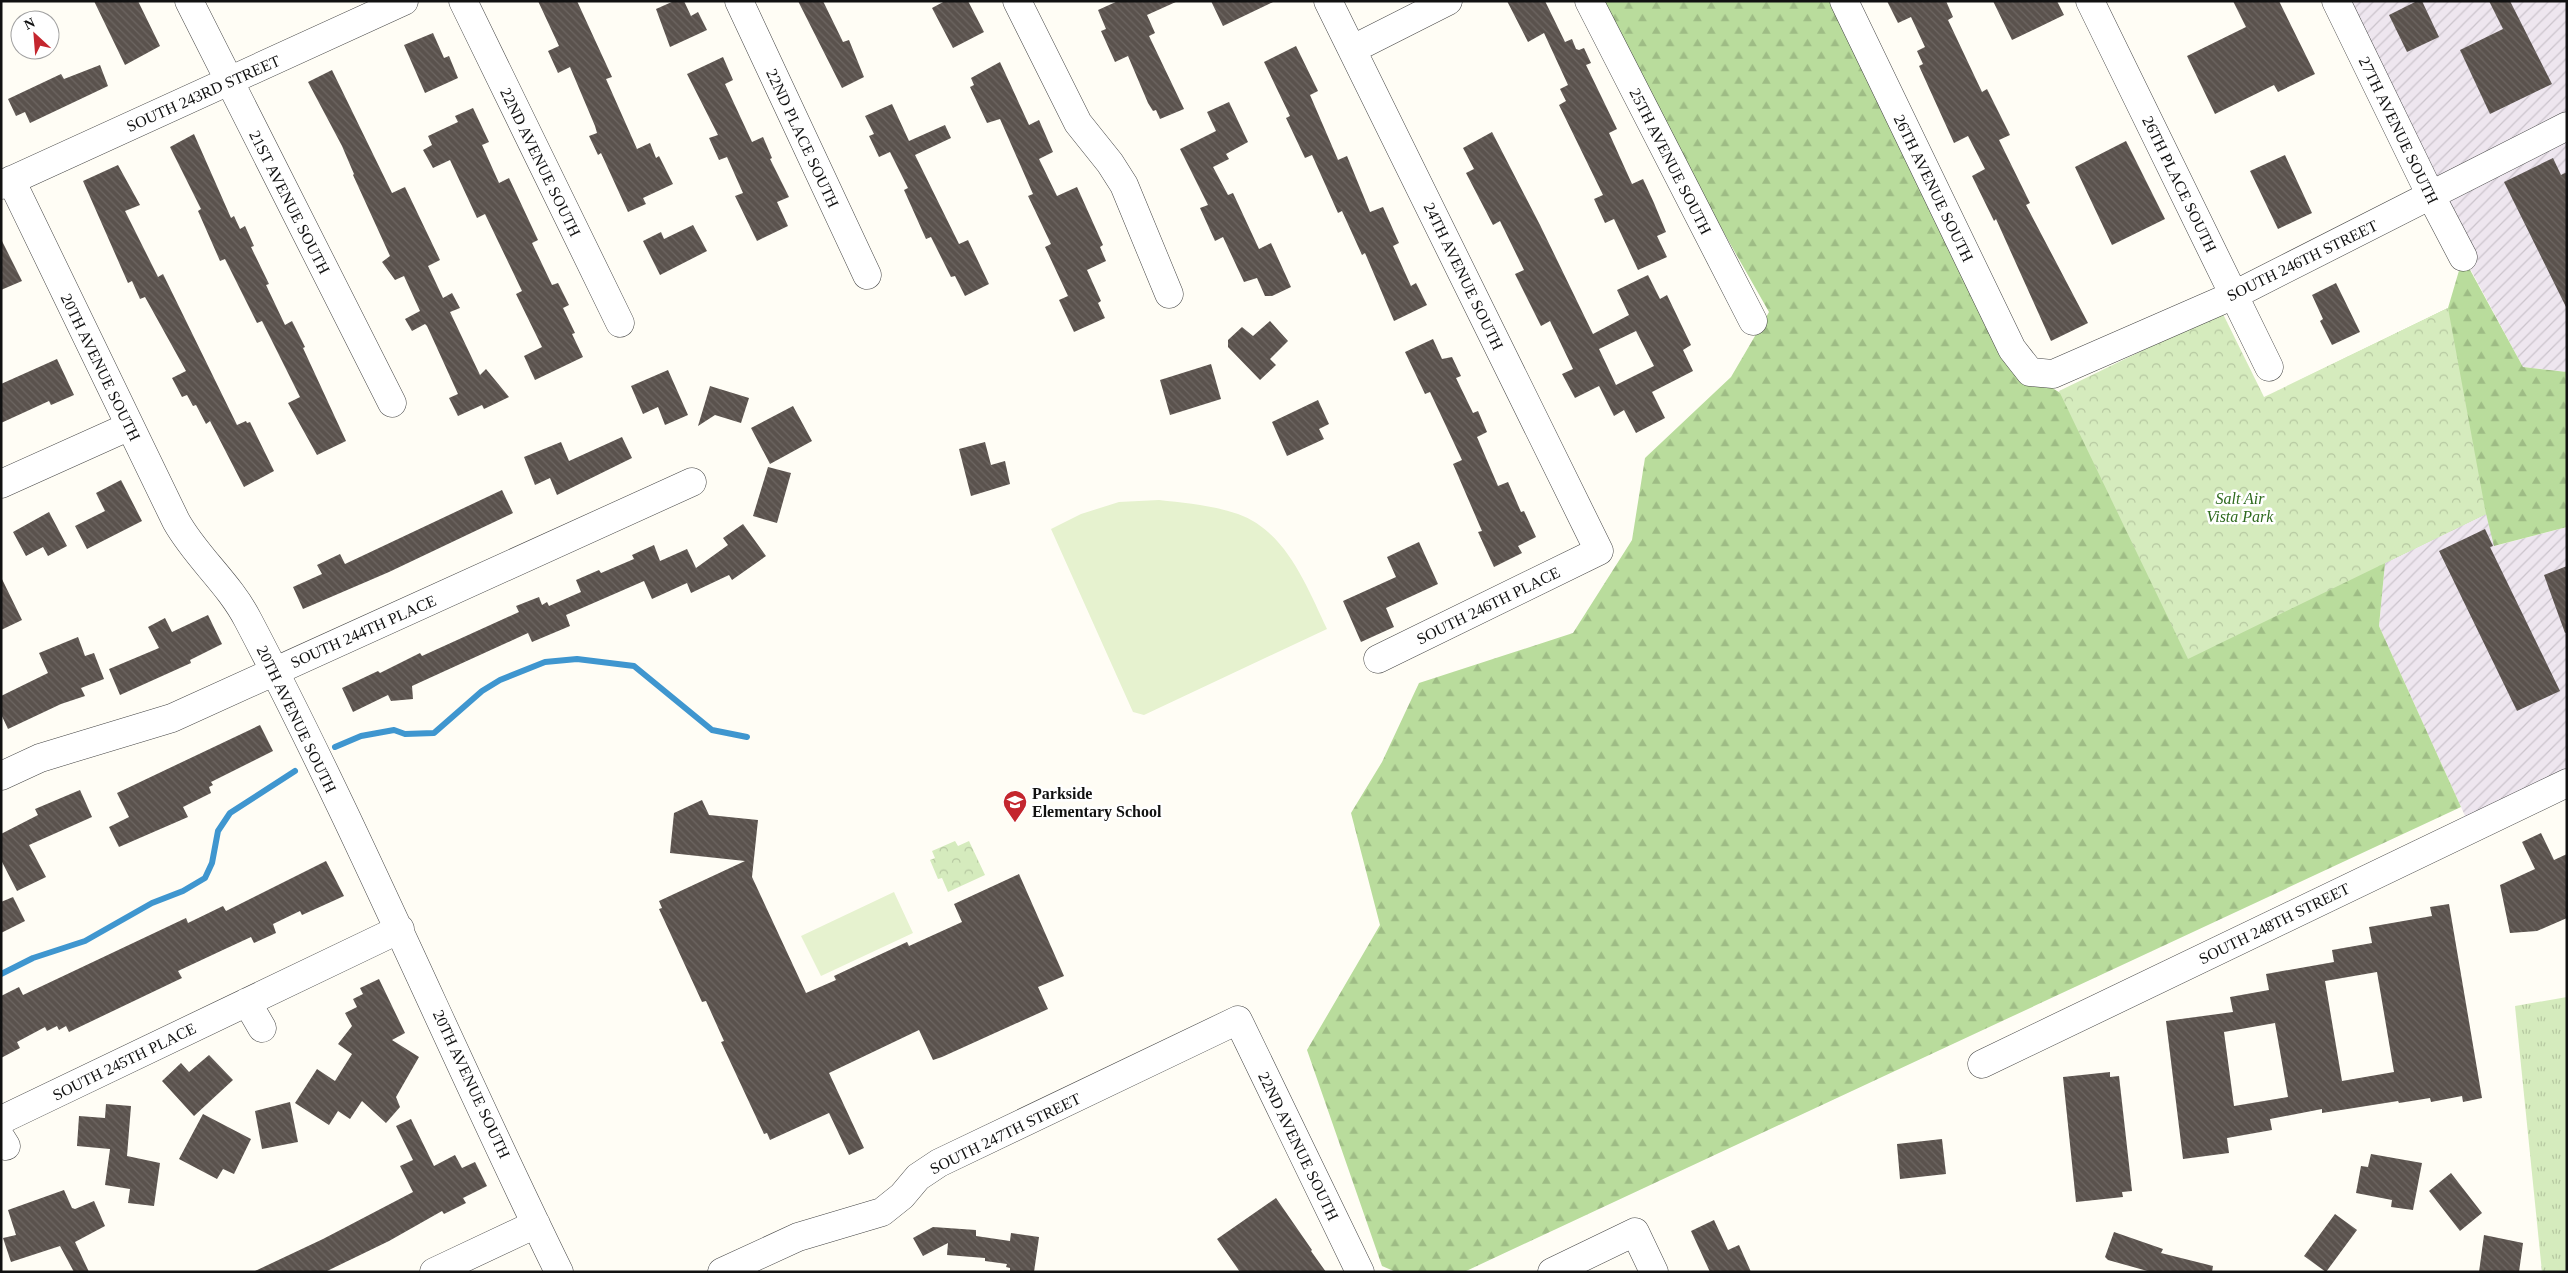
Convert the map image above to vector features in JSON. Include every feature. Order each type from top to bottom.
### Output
[{"type":"street","name":"21ST AVENUE SOUTH","points":[[189,1],[392,403]]},
{"type":"street","name":"SOUTH 243RD STREET","points":[[6,183],[404,1]]},
{"type":"street","name":"22ND AVENUE SOUTH","points":[[463,1],[620,323]]},
{"type":"street","name":"22ND PLACE SOUTH","points":[[739,1],[868,276]]},
{"type":"street","points":[[1017,1],[1078,123],[1110,163],[1124,185],[1169,294]]},
{"type":"street","name":"24TH AVENUE SOUTH","points":[[1328,1],[1599,552]]},
{"type":"street","points":[[1352,49],[1448,1]]},
{"type":"street","name":"25TH AVENUE SOUTH","points":[[1589,1],[1753,321]]},
{"type":"street","name":"26TH AVENUE SOUTH","points":[[1844,1],[2012,349],[2030,372]]},
{"type":"street","name":"26TH PLACE SOUTH","points":[[2090,1],[2269,367]]},
{"type":"street","name":"27TH AVENUE SOUTH","points":[[2336,1],[2430,196],[2464,257]]},
{"type":"street","name":"SOUTH 246TH STREET","points":[[2030,372],[2053,374],[2234,295],[2567,126]]},
{"type":"street","name":"20TH AVENUE SOUTH","points":[[6,183],[188,543],[235,596],[274,671],[400,929],[559,1272]]},
{"type":"street","points":[[1,484],[130,426]]},
{"type":"street","name":"SOUTH 244TH PLACE","points":[[1,776],[40,758],[172,718],[692,482]]},
{"type":"street","name":"SOUTH 246TH PLACE","points":[[1378,659],[1599,552]]},
{"type":"street","name":"SOUTH 248TH STREET","points":[[1982,1064],[2567,783]]},
{"type":"street","name":"SOUTH 245TH PLACE","points":[[3,1135],[247,1002],[400,929]]},
{"type":"street","points":[[247,1002],[262,1028]]},
{"type":"street","name":"22ND AVENUE SOUTH","points":[[1238,1020],[1360,1272]]},
{"type":"street","name":"SOUTH 247TH STREET","points":[[722,1272],[798,1237],[882,1212],[902,1196],[918,1177],[939,1164],[1238,1020]]},
{"type":"street","points":[[434,1272],[536,1224]]},
{"type":"street","points":[[1552,1272],[1635,1232],[1654,1272]]},
{"type":"shaded area","points":[[2336,1],[2567,1],[2567,372],[2523,367],[2431,196]]},
{"type":"shaded area","points":[[2486,514],[2495,546],[2567,527],[2567,785],[2471,829],[2379,626],[2385,563]]},
{"type":"green space","points":[[1592,1],[1848,1],[2042,382],[2111,423],[2175,503],[2300,380],[2448,308],[2463,257],[2523,367],[2567,372],[2567,527],[2494,546],[2486,514],[2385,563],[2379,626],[2461,807],[1464,1272],[1396,1272],[1382,1266],[1307,1050],[1380,925],[1351,813],[1382,762],[1419,683],[1573,633],[1632,540],[1645,458],[1731,377],[1769,312]]},
{"type":"green space","name":"Salt Air Vista Park","points":[[2448,308],[2486,514],[2188,659],[2059,391],[2222,312],[2264,397]]},
{"type":"green space","points":[[1159,500],[1218,508],[1255,522],[1269,533],[1293,562],[1327,629],[1144,715],[1133,712],[1051,529],[1081,514],[1119,502]]},
{"type":"green space","points":[[955,841],[958,846],[969,841],[985,875],[948,892],[942,878],[938,879],[930,860],[935,858],[932,851]]},
{"type":"green space","points":[[894,892],[913,933],[821,976],[801,936]]},
{"type":"green space","points":[[2567,997],[2567,1272],[2542,1272],[2515,1006]]},
{"type":"building","points":[[94,1],[138,1],[160,46],[125,65]]},
{"type":"building","points":[[538,1],[577,1],[612,77],[606,79],[637,149],[650,143],[656,158],[659,156],[673,184],[643,198],[646,204],[628,212],[601,153],[598,155],[589,136],[597,133],[570,67],[558,73],[548,51],[559,46]]},
{"type":"building","points":[[674,1],[684,1],[691,16],[698,12],[707,30],[670,47],[656,9]]},
{"type":"building","points":[[798,1],[823,1],[843,42],[849,40],[864,77],[842,88]]},
{"type":"building","points":[[945,1],[968,1],[984,32],[953,48],[932,8]]},
{"type":"building","points":[[1118,1],[1178,1],[1147,15],[1155,33],[1149,36],[1184,109],[1160,119],[1156,110],[1153,111],[1148,103],[1128,56],[1115,62],[1101,31],[1106,29],[1098,10]]},
{"type":"building","points":[[1211,1],[1275,1],[1223,26]]},
{"type":"building","points":[[1507,1],[1545,1],[1565,42],[1572,39],[1576,49],[1584,48],[1591,63],[1586,65],[1617,129],[1609,133],[1632,184],[1643,179],[1666,232],[1657,236],[1667,257],[1638,270],[1614,219],[1605,223],[1594,199],[1603,195],[1559,105],[1566,101],[1560,89],[1568,85],[1544,33],[1528,42]]},
{"type":"building","points":[[1887,1],[1946,1],[1953,17],[1948,20],[1982,92],[1987,89],[2010,135],[1999,140],[2030,203],[2026,205],[2088,323],[2051,341],[1996,219],[1994,221],[1972,176],[1985,169],[1968,136],[1954,143],[1919,66],[1923,64],[1917,51],[1925,47],[1911,17],[1898,23]]},
{"type":"building","points":[[1993,1],[2057,1],[2064,15],[2012,40]]},
{"type":"building","points":[[2233,1],[2279,1],[2315,74],[2278,92],[2274,85],[2215,114],[2187,56],[2246,27]]},
{"type":"building","points":[[2417,1],[2422,1],[2439,37],[2407,52],[2389,15]]},
{"type":"building","points":[[2489,1],[2510,1],[2552,84],[2490,114],[2460,50],[2503,29]]},
{"type":"building","points":[[433,33],[444,58],[449,56],[458,78],[425,93],[404,45]]},
{"type":"building","points":[[1296,46],[1318,91],[1310,95],[1338,160],[1347,156],[1370,212],[1383,207],[1399,243],[1393,246],[1411,286],[1416,283],[1427,305],[1394,321],[1365,253],[1362,255],[1342,211],[1338,213],[1312,155],[1305,158],[1286,118],[1290,116],[1264,62]]},
{"type":"building","points":[[723,57],[733,80],[725,84],[752,142],[763,137],[772,158],[770,159],[789,197],[777,202],[788,226],[757,241],[735,196],[743,193],[727,157],[719,160],[709,138],[718,135],[687,74]]},
{"type":"building","points":[[1000,62],[1029,125],[1039,120],[1053,152],[1039,159],[1057,196],[1077,187],[1103,245],[1100,247],[1106,261],[1087,270],[1101,301],[1098,303],[1105,318],[1074,332],[1059,300],[1068,296],[1045,247],[1051,244],[1028,196],[1033,194],[1000,119],[987,123],[970,87],[974,85],[971,78]]},
{"type":"building","points":[[100,65],[108,86],[30,123],[25,112],[16,116],[8,99],[61,74],[64,79]]},
{"type":"building","points":[[332,70],[392,193],[405,187],[440,260],[428,266],[443,298],[452,293],[460,308],[450,312],[480,375],[486,369],[509,397],[484,409],[482,405],[458,416],[449,398],[458,394],[427,326],[425,324],[412,331],[405,319],[420,311],[404,276],[395,280],[382,262],[390,256],[353,175],[342,146],[308,82]]},
{"type":"building","points":[[1229,102],[1248,142],[1226,154],[1229,159],[1213,167],[1228,195],[1233,193],[1259,249],[1271,243],[1291,287],[1272,296],[1265,296],[1257,278],[1244,282],[1223,237],[1215,241],[1200,208],[1208,205],[1180,149],[1216,131],[1207,112]]},
{"type":"building","points":[[892,104],[909,141],[945,125],[951,138],[915,155],[959,244],[968,240],[989,284],[965,296],[955,276],[951,277],[931,237],[926,239],[904,190],[908,188],[890,152],[879,157],[869,136],[874,134],[865,116]]},
{"type":"building","points":[[473,108],[489,142],[482,145],[499,183],[509,178],[538,240],[532,243],[552,285],[558,283],[569,305],[563,308],[575,333],[572,334],[583,357],[535,380],[524,356],[542,347],[516,294],[522,291],[485,214],[477,218],[450,160],[433,168],[423,150],[432,145],[428,136],[458,122],[455,116]]},
{"type":"building","points":[[1492,132],[1593,334],[1629,315],[1617,290],[1648,275],[1660,299],[1667,295],[1691,345],[1683,350],[1693,371],[1652,392],[1665,418],[1636,433],[1624,410],[1614,416],[1599,386],[1575,398],[1562,374],[1573,369],[1550,321],[1541,326],[1515,274],[1524,270],[1500,221],[1493,225],[1466,173],[1474,169],[1463,148]],"holes":[[[1636,331],[1654,366],[1616,385],[1599,349]]]},
{"type":"building","points":[[194,134],[231,218],[234,216],[240,229],[245,226],[254,246],[251,247],[269,284],[266,285],[285,325],[292,321],[305,347],[303,348],[346,441],[317,455],[288,403],[300,397],[262,321],[257,323],[225,259],[220,261],[198,211],[201,209],[170,147]]},
{"type":"building","points":[[2126,141],[2165,219],[2112,245],[2075,167]]},
{"type":"building","points":[[2285,155],[2312,213],[2278,229],[2250,171]]},
{"type":"building","points":[[2553,158],[2561,175],[2567,172],[2567,309],[2504,182]]},
{"type":"building","points":[[118,165],[140,205],[125,211],[158,277],[163,274],[237,425],[246,421],[247,423],[250,422],[274,471],[244,487],[210,421],[206,424],[196,405],[193,406],[187,395],[182,397],[172,378],[186,371],[145,297],[140,299],[132,281],[128,283],[83,181]]},
{"type":"building","points":[[693,225],[707,251],[660,275],[643,241],[661,232],[664,239]]},
{"type":"building","points":[[1,239],[22,281],[1,290]]},
{"type":"building","points":[[2336,283],[2360,332],[2332,345],[2320,321],[2323,319],[2312,295]]},
{"type":"building","points":[[1270,321],[1288,341],[1270,359],[1276,365],[1260,380],[1228,347],[1228,340],[1242,327],[1253,336]]},
{"type":"building","points":[[1433,339],[1442,359],[1452,357],[1461,376],[1456,378],[1473,413],[1478,411],[1487,432],[1477,437],[1498,486],[1508,482],[1521,512],[1524,511],[1536,537],[1518,546],[1522,553],[1494,567],[1478,532],[1482,531],[1453,464],[1462,460],[1430,392],[1425,394],[1405,352]]},
{"type":"building","points":[[57,359],[74,395],[51,405],[49,401],[1,423],[1,384]]},
{"type":"building","points":[[1211,364],[1221,399],[1170,415],[1160,380]]},
{"type":"building","points":[[668,370],[688,415],[665,425],[658,407],[643,414],[631,386]]},
{"type":"building","points":[[710,386],[749,398],[741,423],[715,415],[698,426]]},
{"type":"building","points":[[1318,400],[1329,424],[1319,429],[1324,439],[1287,456],[1272,422]]},
{"type":"building","points":[[793,406],[812,441],[770,464],[751,428]]},
{"type":"building","points":[[622,437],[632,458],[557,495],[550,478],[535,485],[524,457],[561,442],[569,461]]},
{"type":"building","points":[[985,442],[991,465],[1005,461],[1010,484],[971,496],[959,449]]},
{"type":"building","points":[[768,467],[791,473],[777,523],[753,516]]},
{"type":"building","points":[[121,480],[142,521],[87,549],[75,526],[105,511],[96,493]]},
{"type":"building","points":[[502,490],[513,513],[389,572],[303,609],[293,587],[322,574],[317,565],[340,554],[345,564]]},
{"type":"building","points":[[49,512],[67,546],[48,556],[43,547],[26,556],[13,532]]},
{"type":"building","points":[[743,524],[766,556],[732,580],[729,575],[691,593],[687,583],[652,599],[644,581],[566,615],[570,626],[532,642],[528,633],[412,686],[413,699],[391,701],[388,695],[353,712],[342,688],[378,671],[380,673],[420,653],[422,656],[519,612],[516,606],[539,597],[542,605],[547,602],[549,606],[581,592],[576,580],[599,570],[601,573],[634,559],[632,555],[654,545],[660,561],[687,549],[696,568],[728,545],[723,538]]},
{"type":"building","points":[[2485,529],[2493,546],[2490,547],[2560,691],[2517,711],[2439,551]]},
{"type":"building","points":[[1419,542],[1438,584],[1386,608],[1394,627],[1361,642],[1343,601],[1396,577],[1387,557]]},
{"type":"building","points":[[2567,566],[2567,632],[2565,633],[2544,575]]},
{"type":"building","points":[[1,577],[22,620],[1,630]]},
{"type":"building","points":[[208,615],[222,644],[190,660],[191,663],[120,695],[109,669],[159,648],[148,627],[165,618],[172,632]]},
{"type":"building","points":[[78,637],[85,656],[94,653],[104,679],[81,688],[85,696],[61,704],[8,729],[1,714],[1,696],[48,673],[39,653]]},
{"type":"building","points":[[260,725],[273,751],[211,782],[213,785],[209,787],[211,793],[183,807],[188,817],[119,847],[109,827],[129,817],[117,793]]},
{"type":"building","points":[[80,790],[92,817],[29,845],[46,877],[17,891],[1,860],[1,834],[38,815],[35,809]]},
{"type":"building","points":[[702,800],[709,815],[758,820],[752,877],[806,993],[836,980],[834,976],[907,942],[909,946],[962,922],[954,904],[1019,874],[1064,976],[1038,987],[1048,1009],[933,1060],[919,1030],[829,1073],[864,1148],[849,1155],[829,1113],[770,1140],[767,1133],[764,1134],[721,1042],[724,1041],[706,1001],[702,1002],[659,909],[662,908],[659,901],[745,861],[670,853],[674,813]]},
{"type":"building","points":[[2541,833],[2554,860],[2567,854],[2567,918],[2537,931],[2510,933],[2500,885],[2535,869],[2522,842]]},
{"type":"building","points":[[326,861],[344,896],[302,915],[300,911],[273,924],[276,933],[254,943],[251,937],[178,971],[182,978],[69,1032],[66,1026],[59,1030],[57,1026],[47,1031],[45,1027],[17,1042],[20,1048],[1,1058],[1,996],[19,987],[23,995],[186,918],[188,923],[223,906],[226,911]]},
{"type":"building","points":[[13,897],[25,921],[1,933],[1,902]]},
{"type":"building","points":[[2449,904],[2482,1098],[2463,1102],[2462,1096],[2431,1102],[2430,1098],[2399,1103],[2398,1101],[2322,1113],[2322,1109],[2270,1119],[2272,1130],[2227,1138],[2229,1153],[2183,1159],[2166,1021],[2233,1012],[2230,997],[2269,990],[2266,974],[2334,962],[2332,950],[2372,943],[2369,927],[2432,916],[2430,907]],"holes":[[[2377,972],[2394,1072],[2342,1081],[2325,981]],[[2275,1023],[2288,1097],[2234,1106],[2224,1032]]]},
{"type":"building","points":[[379,979],[405,1033],[392,1040],[419,1057],[396,1097],[400,1107],[386,1123],[362,1101],[350,1119],[338,1111],[329,1125],[295,1103],[317,1069],[335,1081],[352,1054],[338,1044],[352,1026],[345,1013],[357,1007],[353,999],[363,994],[360,988]]},
{"type":"building","points":[[209,1055],[233,1080],[194,1116],[162,1081],[181,1063],[189,1072]]},
{"type":"building","points":[[2110,1072],[2110,1077],[2119,1076],[2132,1191],[2122,1192],[2123,1197],[2076,1202],[2063,1077]]},
{"type":"building","points":[[290,1102],[298,1142],[262,1149],[255,1111]]},
{"type":"building","points":[[106,1104],[131,1106],[127,1156],[160,1163],[154,1206],[128,1203],[130,1189],[105,1185],[110,1149],[77,1146],[79,1116],[105,1118]]},
{"type":"building","points":[[203,1114],[251,1139],[234,1174],[223,1169],[217,1179],[179,1159]]},
{"type":"building","points":[[411,1119],[434,1166],[455,1155],[462,1168],[475,1162],[487,1186],[463,1198],[466,1203],[444,1214],[442,1211],[389,1241],[325,1272],[253,1272],[323,1239],[413,1192],[400,1166],[413,1160],[396,1126]]},
{"type":"building","points":[[1942,1139],[1946,1174],[1900,1179],[1897,1144]]},
{"type":"building","points":[[2371,1154],[2422,1163],[2413,1210],[2391,1207],[2392,1200],[2356,1193],[2361,1166],[2368,1167]]},
{"type":"building","points":[[2451,1173],[2482,1213],[2460,1231],[2429,1191]]},
{"type":"building","points":[[64,1190],[72,1208],[75,1209],[94,1201],[105,1226],[75,1242],[89,1272],[74,1272],[60,1246],[11,1262],[3,1238],[16,1235],[8,1210]]},
{"type":"building","points":[[1276,1198],[1326,1272],[1240,1272],[1217,1239]]},
{"type":"building","points":[[2335,1214],[2357,1230],[2326,1272],[2304,1256]]},
{"type":"building","points":[[1714,1220],[1728,1250],[1739,1245],[1751,1272],[1710,1272],[1691,1231]]},
{"type":"building","points":[[933,1227],[976,1230],[976,1236],[1010,1241],[1011,1233],[1039,1237],[1034,1272],[1010,1272],[1010,1268],[1006,1267],[1007,1264],[985,1261],[985,1258],[947,1255],[948,1243],[923,1256],[913,1238]]},
{"type":"building","points":[[2114,1232],[2163,1249],[2161,1253],[2213,1266],[2212,1272],[2151,1272],[2108,1260],[2105,1257]]},
{"type":"building","points":[[2484,1235],[2523,1243],[2519,1272],[2479,1272]]},
{"type":"waterway","points":[[335,747],[361,736],[394,730],[405,734],[434,733],[482,691],[500,680],[545,662],[577,659],[634,666],[712,730],[747,737]]},
{"type":"waterway","points":[[1,974],[33,958],[85,941],[152,903],[183,891],[205,878],[212,863],[218,831],[230,813],[295,771]]},
{"type":"place","name":"Parkside Elementary School","points":[[1015,823]]}]
